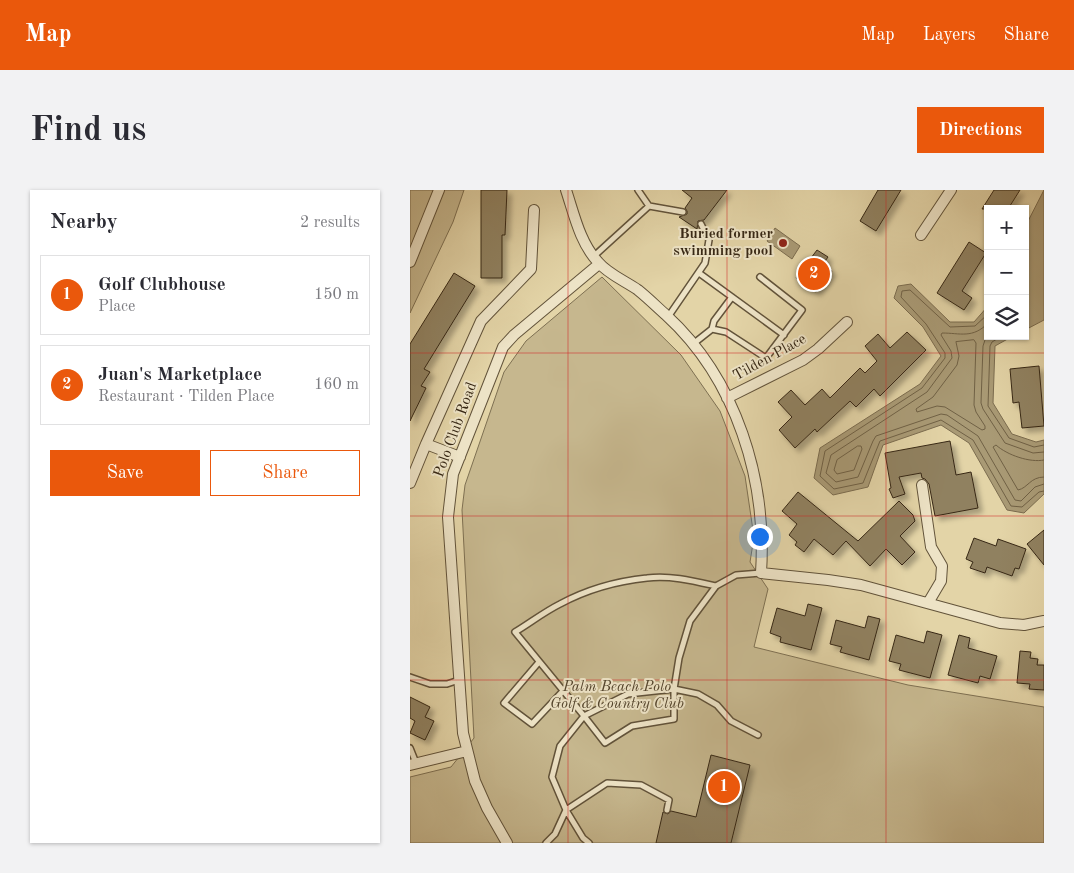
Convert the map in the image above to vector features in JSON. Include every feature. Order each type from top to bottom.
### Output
[{"type":"street","points":[[410,262],[439,190]]},
{"type":"street","points":[[566,190],[577,225],[596,260],[668,316],[693,344],[728,398],[740,425],[757,487],[762,530],[761,573],[861,585],[1000,623],[1024,625],[1044,621]]},
{"type":"street","points":[[920,235],[951,190]]},
{"type":"street","points":[[410,483],[480,321],[531,270],[534,210]]},
{"type":"street","name":"Polo Club Road","points":[[507,843],[486,808],[475,781],[463,733],[448,517],[453,474],[503,347],[596,260]]},
{"type":"street","name":"Tilden Place","points":[[728,398],[803,360],[847,322]]},
{"type":"street","points":[[426,444],[460,457]]},
{"type":"street","points":[[922,485],[930,547],[942,566],[941,581],[928,604]]},
{"type":"street","points":[[413,764],[467,751]]},
{"type":"lane","points":[[638,190],[649,206],[683,212]]},
{"type":"lane","points":[[596,260],[649,206]]},
{"type":"lane","points":[[668,316],[706,263],[709,240],[701,224]]},
{"type":"lane","points":[[698,273],[784,335]]},
{"type":"lane","points":[[712,329],[726,332],[766,358],[802,310],[760,277]]},
{"type":"lane","points":[[693,344],[712,329],[714,321],[732,297]]},
{"type":"lane","points":[[716,586],[684,579],[648,577],[615,584],[587,592],[559,604],[515,632],[604,743],[632,726],[674,719],[674,690],[679,658],[690,621],[716,586],[736,575],[761,573]]},
{"type":"lane","points":[[539,662],[504,703],[532,724],[563,691]]},
{"type":"lane","points":[[410,678],[430,684],[447,684],[459,680]]},
{"type":"lane","points":[[589,843],[583,838],[566,810],[552,777],[560,746],[584,716],[628,694],[674,690],[698,694],[716,705],[731,720],[758,735]]},
{"type":"lane","points":[[410,748],[413,764]]},
{"type":"lane","points":[[546,843],[555,834],[566,810],[607,783],[641,785],[669,800],[667,810]]},
{"type":"green space","points":[[410,190],[464,190],[453,222],[410,313]]},
{"type":"green space","name":"Palm Beach Polo Golf & Country Club","points":[[602,277],[681,355],[720,411],[745,476],[754,537],[750,562],[768,589],[754,647],[908,685],[1044,707],[1044,843],[410,843],[410,777],[451,767],[474,738],[462,510],[465,485],[504,372],[526,341]]},
{"type":"water","points":[[1044,190],[1044,320],[1029,328],[1029,250],[1029,219]]},
{"type":"water","name":"Buried former swimming pool","points":[[775,228],[800,246],[792,259],[767,241]]},
{"type":"water","points":[[911,284],[950,322],[974,322],[984,311],[984,340],[1006,340],[995,346],[993,403],[1012,434],[1036,442],[1044,440],[1044,494],[1024,513],[1007,510],[969,443],[941,425],[883,445],[868,487],[833,495],[814,478],[820,448],[920,384],[941,356],[923,327],[894,298],[898,286]]},
{"type":"building","points":[[481,190],[507,190],[505,235],[502,235],[502,278],[481,278]]},
{"type":"building","points":[[682,190],[727,190],[704,220],[698,221],[697,229],[679,217],[687,214],[685,208],[692,198]]},
{"type":"building","points":[[878,190],[901,190],[876,231],[860,221]]},
{"type":"building","points":[[994,190],[1020,190],[1011,205],[985,205]]},
{"type":"building","points":[[969,242],[984,252],[984,256],[962,291],[972,298],[964,310],[937,293]]},
{"type":"building","points":[[817,250],[828,257],[823,264],[832,271],[816,292],[796,278]]},
{"type":"building","points":[[454,273],[475,286],[424,369],[430,372],[421,386],[426,388],[410,421],[410,344]]},
{"type":"building","points":[[907,332],[926,350],[880,396],[874,389],[856,407],[850,401],[817,432],[815,429],[795,448],[779,430],[792,417],[778,402],[791,390],[805,405],[822,389],[830,398],[860,368],[865,373],[877,361],[865,346],[878,334],[890,348]]},
{"type":"building","points":[[1039,366],[1044,426],[1022,428],[1019,402],[1013,403],[1010,369]]},
{"type":"building","points":[[950,441],[956,475],[971,472],[978,508],[935,516],[929,484],[922,478],[921,473],[899,477],[905,494],[893,498],[889,489],[891,488],[885,453]]},
{"type":"building","points":[[798,492],[858,541],[899,501],[913,515],[915,521],[900,536],[915,552],[902,565],[886,549],[870,566],[846,541],[833,555],[814,539],[804,552],[795,545],[797,542],[789,535],[797,524],[782,511]]},
{"type":"building","points":[[1044,530],[1044,565],[1027,544]]},
{"type":"building","points":[[974,538],[996,546],[998,539],[1026,549],[1019,569],[1015,568],[1012,576],[987,567],[985,573],[970,568],[973,562],[966,559]]},
{"type":"building","points":[[808,604],[822,608],[811,650],[780,642],[781,637],[770,633],[777,608],[805,616]]},
{"type":"building","points":[[868,616],[880,619],[869,660],[840,652],[842,647],[830,644],[836,620],[865,628]]},
{"type":"building","points":[[927,631],[942,635],[930,678],[899,670],[901,664],[889,661],[896,635],[924,643]]},
{"type":"building","points":[[959,635],[970,638],[968,648],[997,656],[990,679],[980,676],[978,683],[948,675]]},
{"type":"building","points":[[1020,651],[1031,652],[1030,658],[1038,659],[1037,665],[1044,665],[1044,690],[1029,689],[1030,684],[1017,683]]},
{"type":"building","points":[[410,697],[430,707],[425,717],[434,721],[425,740],[410,733],[415,721],[410,718]]},
{"type":"building","points":[[711,755],[750,765],[731,843],[656,843],[663,812],[668,814],[671,811],[696,817]]},
{"type":"place","name":"Buried former swimming pool","points":[[783,243]]},
{"type":"place","name":"Juan's Marketplace","points":[[814,274]]},
{"type":"place","name":"Golf Clubhouse","points":[[724,787]]}]
